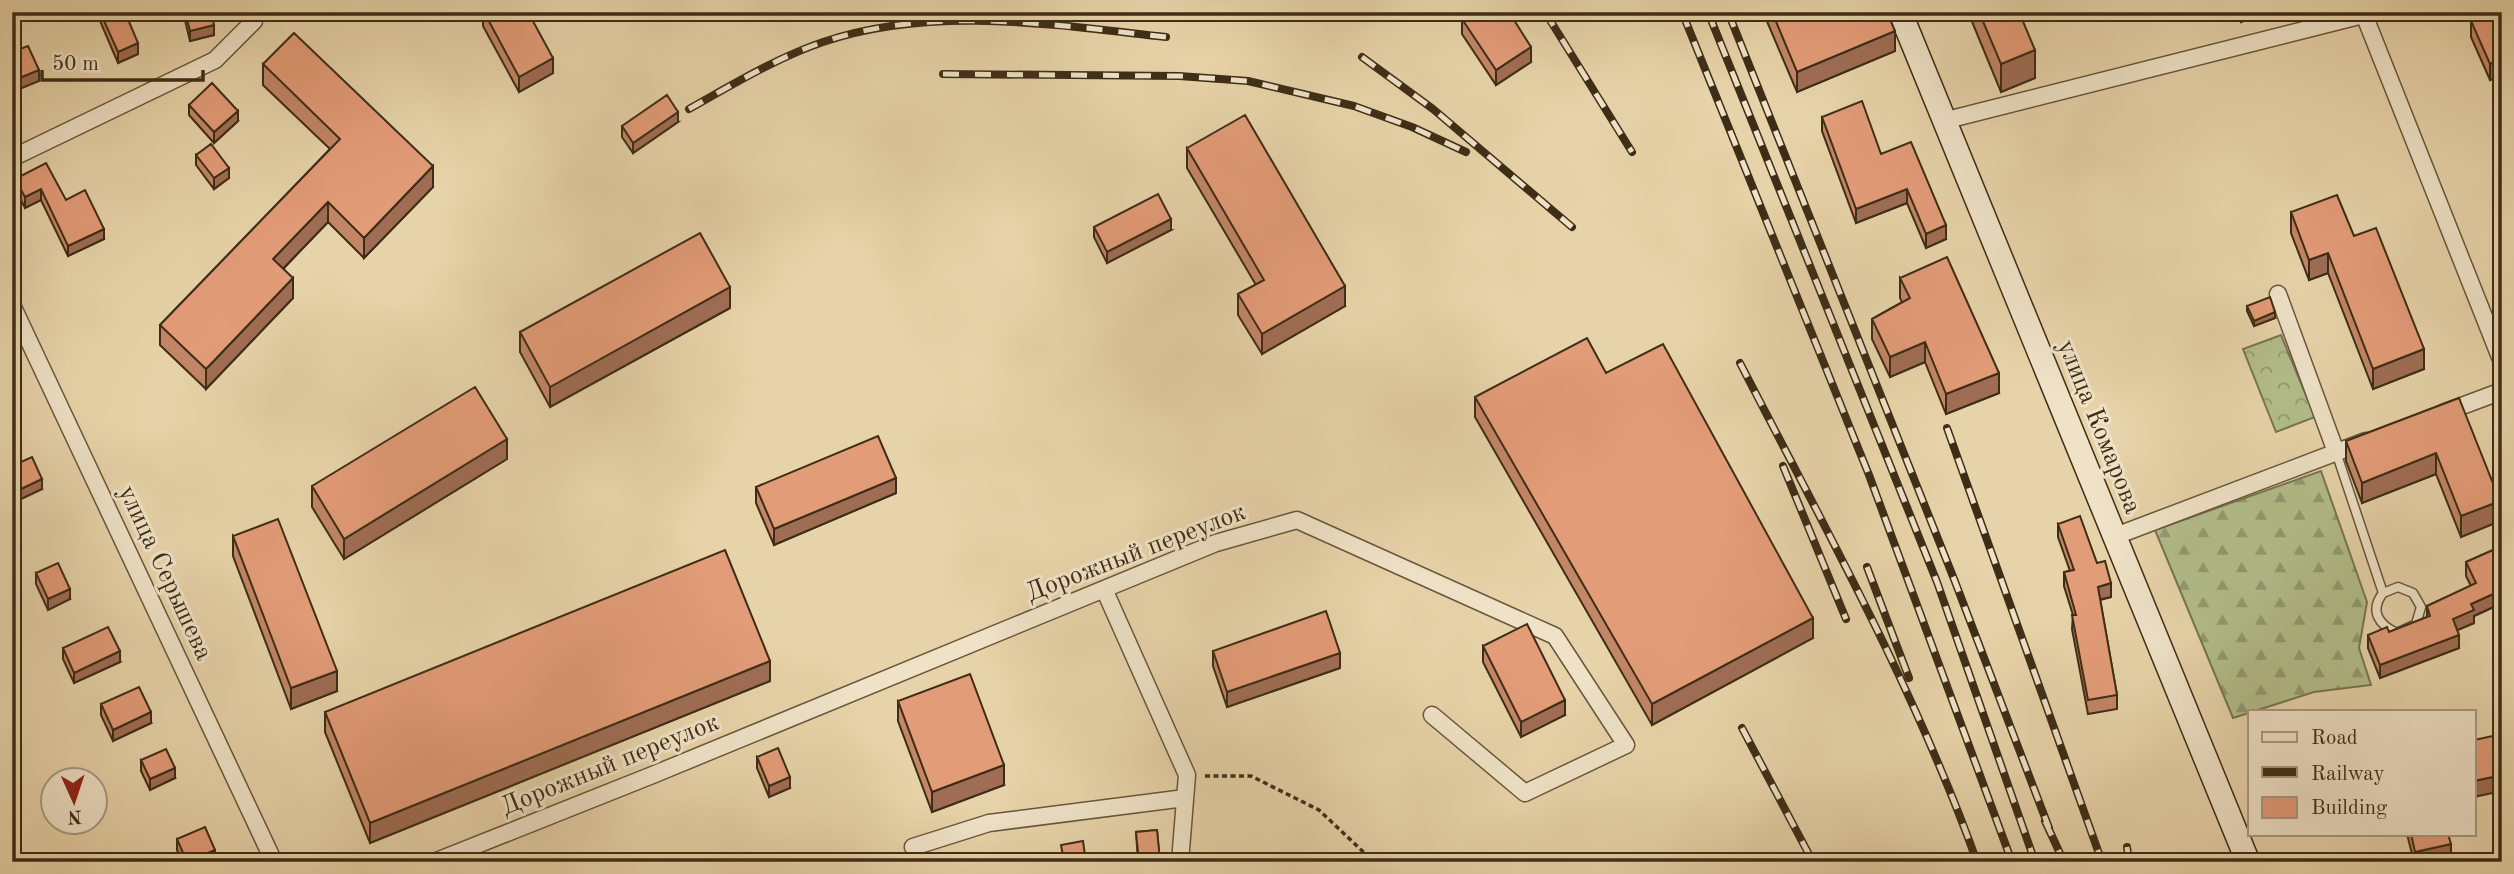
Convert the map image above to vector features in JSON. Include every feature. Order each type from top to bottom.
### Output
[{"type":"main road","name":"улица Комарова","points":[[1900,12],[2248,862]]},
{"type":"street","points":[[1943,121],[2368,13],[2502,362]]},
{"type":"street","points":[[12,158],[215,60],[253,17]]},
{"type":"street","points":[[2278,294],[2336,452]]},
{"type":"street","name":"улица Серышева","points":[[12,305],[274,862]]},
{"type":"street","points":[[2425,419],[2502,391]]},
{"type":"street","points":[[2113,537],[2387,433]]},
{"type":"street","name":"Дорожный переулок","points":[[434,862],[1216,543],[1297,520],[1555,636],[1626,745],[1525,793],[1432,715]]},
{"type":"street","points":[[1104,589],[1187,775],[1180,862]]},
{"type":"street","points":[[913,847],[989,823],[1185,798]]},
{"type":"lane","points":[[2336,452],[2383,593]]},
{"type":"lane","points":[[2398,587],[2413,593],[2421,607],[2416,624],[2397,633],[2383,627],[2376,616],[2377,601],[2383,593],[2398,587]]},
{"type":"path","points":[[1187,775],[1251,776],[1318,810],[1374,862]]},
{"type":"green space","points":[[2281,335],[2315,417],[2276,432],[2243,349]]},
{"type":"green space","points":[[2321,471],[2367,602],[2359,648],[2371,685],[2314,692],[2258,710],[2248,710],[2248,713],[2233,718],[2155,530]]},
{"type":"building","points":[[100,12],[125,12],[138,43],[118,52]]},
{"type":"building","points":[[185,12],[211,12],[214,25],[190,31]]},
{"type":"building","points":[[484,12],[528,12],[553,58],[519,77]]},
{"type":"building","points":[[1472,12],[1509,12],[1531,47],[1496,70],[1462,19]]},
{"type":"building","points":[[1772,12],[1887,12],[1895,31],[1797,72]]},
{"type":"building","points":[[1979,12],[2019,12],[2035,50],[2001,64]]},
{"type":"building","points":[[2492,12],[2502,12],[2502,59],[2490,64],[2471,21]]},
{"type":"building","points":[[294,33],[433,166],[364,238],[328,202],[273,259],[293,278],[206,369],[160,325],[340,139],[263,64]]},
{"type":"building","points":[[28,46],[39,70],[12,81],[12,52]]},
{"type":"building","points":[[212,83],[238,111],[214,132],[189,105]]},
{"type":"building","points":[[667,95],[678,112],[633,143],[622,126]]},
{"type":"building","points":[[1862,101],[1881,154],[1911,142],[1946,225],[1926,234],[1907,189],[1856,209],[1822,117]]},
{"type":"building","points":[[1245,115],[1345,286],[1262,334],[1238,294],[1264,280],[1187,148]]},
{"type":"building","points":[[211,144],[229,168],[214,178],[196,155]]},
{"type":"building","points":[[46,163],[66,200],[85,190],[104,229],[68,246],[41,189],[25,197],[15,179]]},
{"type":"building","points":[[1158,194],[1171,219],[1107,252],[1094,227]]},
{"type":"building","points":[[2337,195],[2354,236],[2376,228],[2424,349],[2373,369],[2328,253],[2309,260],[2291,212]]},
{"type":"building","points":[[700,233],[730,287],[550,387],[520,332]]},
{"type":"building","points":[[1947,257],[1999,373],[1946,394],[1925,342],[1890,357],[1872,319],[1910,298],[1900,278]]},
{"type":"building","points":[[2270,297],[2275,312],[2254,321],[2247,306]]},
{"type":"building","points":[[1587,338],[1606,373],[1663,344],[1813,618],[1652,704],[1475,397]]},
{"type":"building","points":[[475,387],[507,439],[344,539],[312,486]]},
{"type":"building","points":[[2459,398],[2500,501],[2461,516],[2436,453],[2362,483],[2346,441]]},
{"type":"building","points":[[878,436],[896,478],[774,529],[756,487]]},
{"type":"building","points":[[32,457],[42,479],[21,489],[12,466]]},
{"type":"building","points":[[2080,516],[2097,563],[2105,561],[2111,583],[2098,587],[2117,695],[2088,700],[2072,615],[2076,615],[2064,572],[2074,570],[2058,524]]},
{"type":"building","points":[[278,519],[337,671],[291,688],[233,536]]},
{"type":"building","points":[[2502,546],[2502,590],[2471,604],[2474,610],[2453,619],[2459,635],[2380,665],[2368,635],[2387,627],[2389,632],[2430,616],[2427,606],[2476,583],[2466,562]]},
{"type":"building","points":[[725,550],[770,661],[370,823],[325,712]]},
{"type":"building","points":[[58,563],[70,589],[48,599],[36,573]]},
{"type":"building","points":[[1326,611],[1340,653],[1227,692],[1213,651]]},
{"type":"building","points":[[1527,624],[1565,700],[1521,722],[1483,646]]},
{"type":"building","points":[[108,627],[120,651],[74,673],[63,648]]},
{"type":"building","points":[[970,674],[1004,765],[932,792],[898,701]]},
{"type":"building","points":[[139,687],[151,712],[113,730],[101,704]]},
{"type":"building","points":[[2502,734],[2502,775],[2476,781],[2476,740]]},
{"type":"building","points":[[778,748],[790,777],[769,786],[757,757]]},
{"type":"building","points":[[166,749],[175,768],[150,779],[141,760]]},
{"type":"building","points":[[205,827],[215,850],[187,862],[177,839]]},
{"type":"building","points":[[1157,830],[1160,860],[1139,862],[1136,832]]},
{"type":"building","points":[[2411,836],[2449,836],[2451,844],[2415,852]]},
{"type":"building","points":[[1083,841],[1086,862],[1064,862],[1061,845]]},
{"type":"building","points":[[498,853],[502,862],[477,862]]},
{"type":"building","points":[[1010,856],[1012,862],[993,862]]},
{"type":"railway","points":[[1545,12],[1632,152]]},
{"type":"railway","points":[[1682,12],[1869,475],[2012,862]]},
{"type":"railway","points":[[1708,12],[1937,582],[2035,862]]},
{"type":"railway","points":[[1728,12],[1954,579],[2049,828]]},
{"type":"railway","points":[[689,109],[754,72],[806,48],[864,31],[907,24],[994,21],[1166,37]]},
{"type":"railway","points":[[1362,57],[1433,109],[1572,227]]},
{"type":"railway","points":[[943,74],[1179,76],[1248,81],[1354,106],[1412,127],[1466,152]]},
{"type":"railway","points":[[1740,363],[1897,671],[1926,734],[1977,862]]},
{"type":"railway","points":[[1947,428],[2102,862]]},
{"type":"railway","points":[[1783,466],[1846,619]]},
{"type":"railway","points":[[1867,567],[1909,678]]},
{"type":"railway","points":[[1742,728],[1813,862]]},
{"type":"railway","points":[[2045,821],[2064,862]]},
{"type":"railway","points":[[2127,847],[2129,862]]}]
